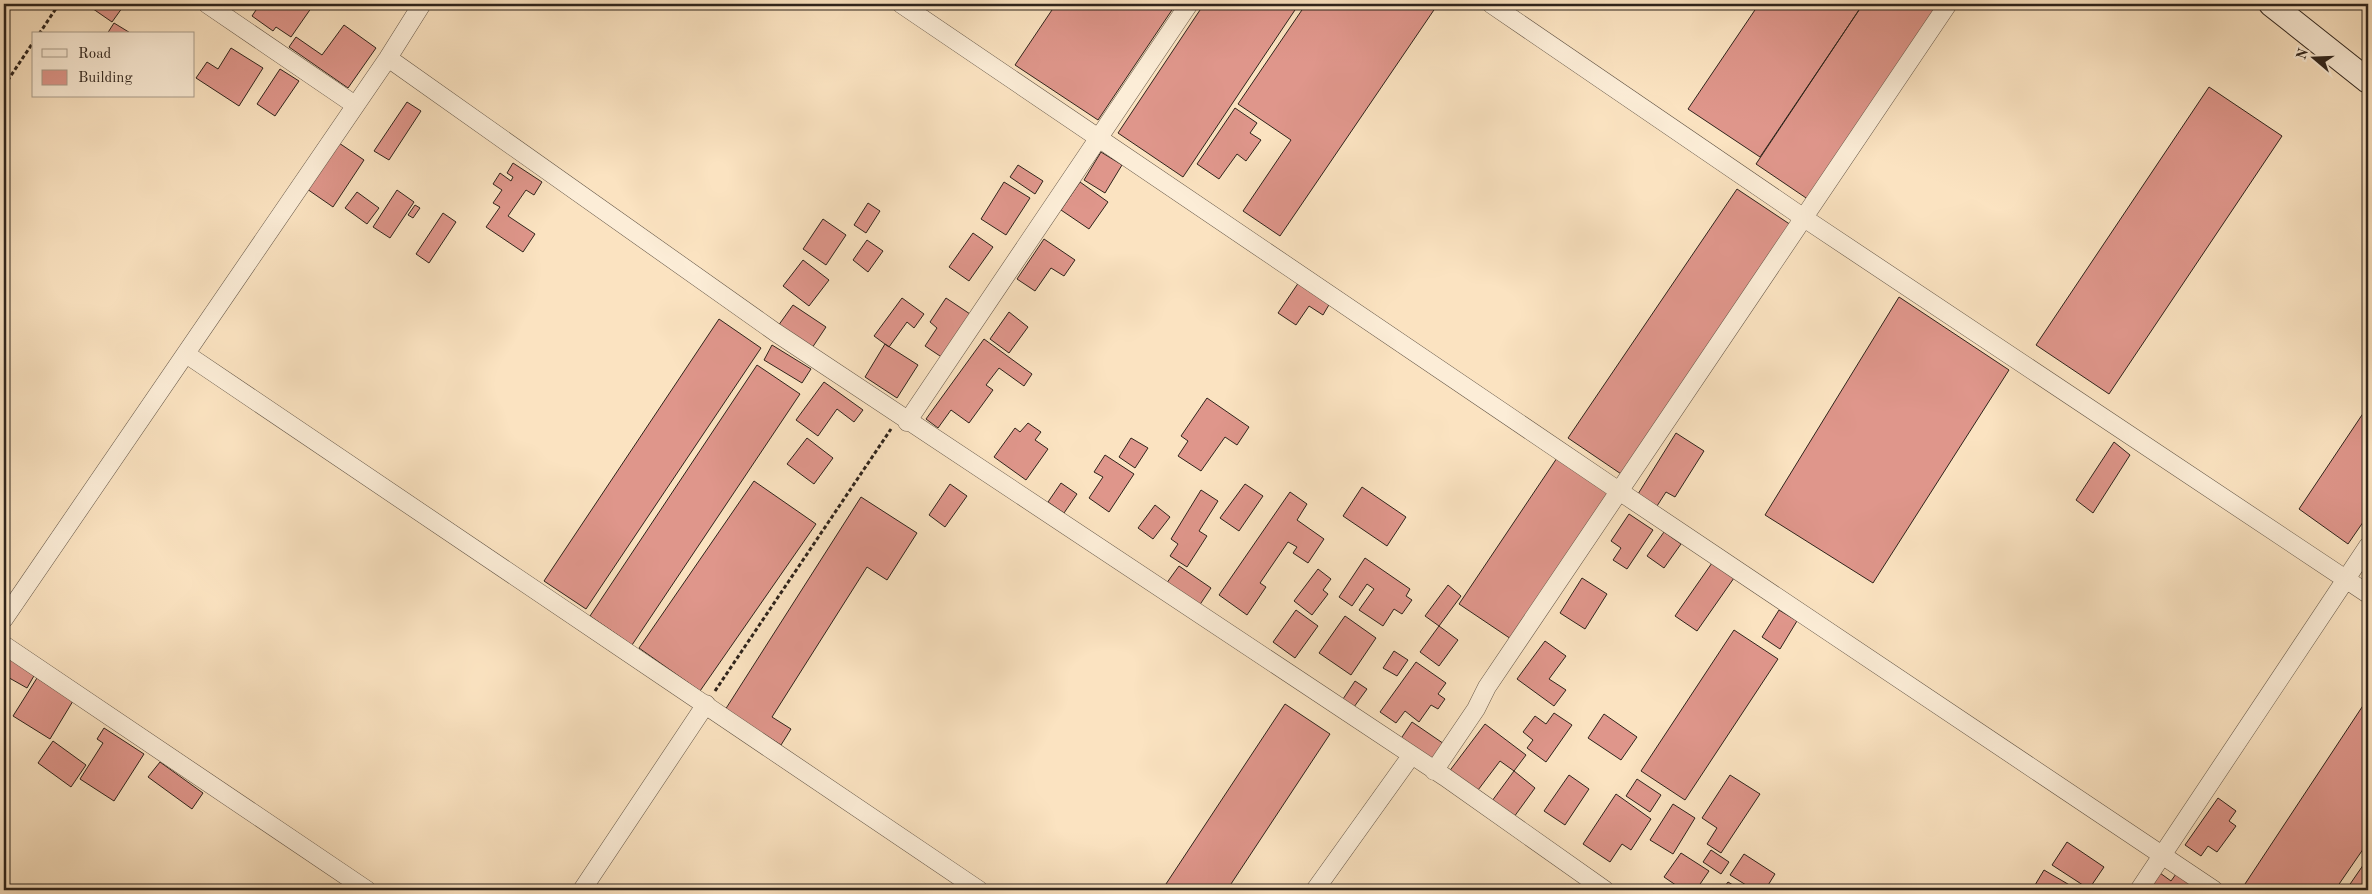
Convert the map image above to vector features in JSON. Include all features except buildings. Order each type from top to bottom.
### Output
[{"type":"main road","points":[[2271,4],[2368,81]]},
{"type":"street","points":[[207,4],[355,105]]},
{"type":"street","points":[[4,619],[388,58],[422,4]]},
{"type":"street","points":[[901,4],[1619,491],[2214,890]]},
{"type":"street","points":[[904,419],[1189,4]]},
{"type":"street","points":[[1490,4],[1804,218],[2368,594]]},
{"type":"street","points":[[1434,771],[1476,709],[1486,687],[1948,4]]},
{"type":"street","points":[[388,58],[775,332],[1434,771],[1605,890]]},
{"type":"street","points":[[186,354],[979,890]]},
{"type":"street","points":[[2139,890],[2368,546]]},
{"type":"street","points":[[4,645],[367,890]]},
{"type":"street","points":[[582,890],[706,704]]},
{"type":"street","points":[[1315,890],[1411,756]]},
{"type":"path","points":[[40,32],[59,4]]},
{"type":"path","points":[[4,86],[32,44]]},
{"type":"path","points":[[706,704],[904,419]]}]
